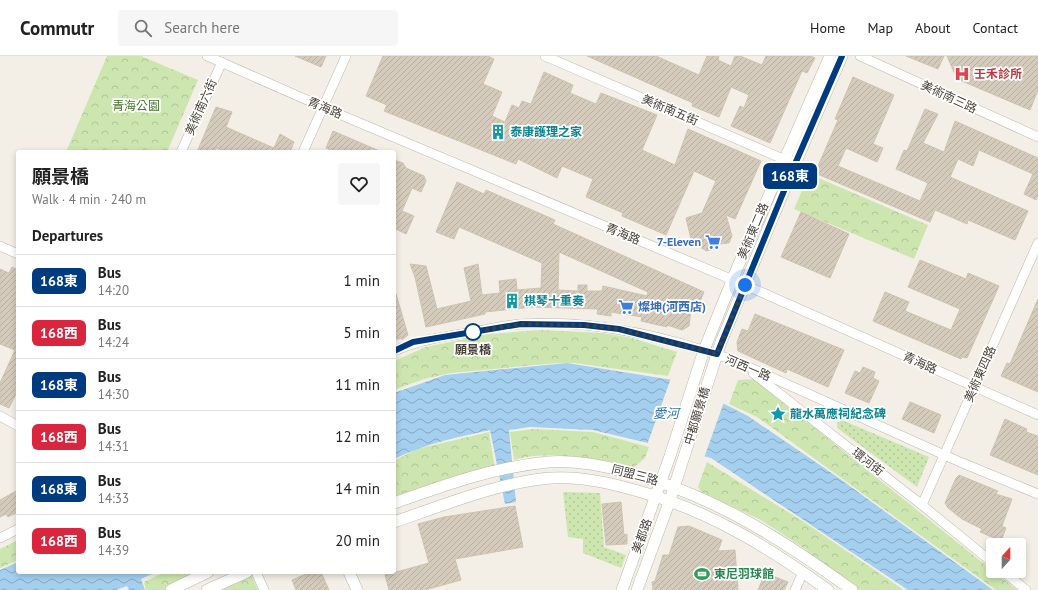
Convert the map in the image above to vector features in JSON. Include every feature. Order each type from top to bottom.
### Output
[{"type":"street","name":"青海路","points":[[207,56],[745,285],[1038,415]]},
{"type":"street","points":[[304,150],[346,56]]},
{"type":"street","name":"美術南五街","points":[[545,56],[795,164]]},
{"type":"street","name":"美術東二路","points":[[700,364],[704,350],[732,280],[830,56]]},
{"type":"street","name":"美術東二路","points":[[712,368],[795,164],[842,56]]},
{"type":"street","name":"美術南三路","points":[[860,56],[1038,137]]},
{"type":"street","name":"美術南六街","points":[[182,150],[222,62]]},
{"type":"street","name":"美術東四路","points":[[922,504],[1038,243]]},
{"type":"street","points":[[0,246],[16,253]]},
{"type":"street","name":"河西一路","points":[[396,350],[413,342],[521,324],[584,325],[619,329],[717,354],[944,455],[1038,494]]},
{"type":"street","name":"中都願景橋","points":[[661,482],[700,364]]},
{"type":"street","name":"環河街","points":[[741,364],[922,504],[986,557]]},
{"type":"street","name":"中都願景橋","points":[[674,487],[712,368]]},
{"type":"street","points":[[0,416],[16,425]]},
{"type":"street","name":"同盟三路","points":[[396,502],[461,479],[505,468],[550,462],[596,465],[661,482],[728,509],[769,532],[852,590]]},
{"type":"street","points":[[595,481],[596,465]]},
{"type":"street","name":"同盟三路","points":[[396,521],[474,496],[531,480],[552,478],[595,481],[670,500],[712,518],[747,536],[828,590]]},
{"type":"street","name":"美都路","points":[[622,590],[661,482]]},
{"type":"street","name":"美都路","points":[[637,590],[674,487]]},
{"type":"street","points":[[0,538],[16,531]]},
{"type":"street","points":[[795,590],[803,572]]},
{"type":"street","points":[[171,590],[204,574]]},
{"type":"street","points":[[206,590],[242,574]]},
{"type":"street","points":[[257,574],[264,590]]},
{"type":"street","points":[[350,574],[357,590]]},
{"type":"street","points":[[1011,578],[1026,590]]},
{"type":"green space","name":"青海公園","points":[[107,56],[141,56],[198,80],[168,150],[67,150]]},
{"type":"green space","points":[[809,174],[928,225],[914,259],[794,209]]},
{"type":"green space","points":[[540,330],[602,333],[632,338],[677,352],[668,376],[574,363],[557,363],[451,373],[424,379],[396,389],[396,360],[426,347],[490,334]]},
{"type":"green space","points":[[754,379],[986,565],[986,578],[1002,578],[1017,590],[996,590],[757,417],[729,404],[738,380]]},
{"type":"green space","points":[[842,420],[929,457],[917,487],[837,428],[837,423]]},
{"type":"green space","points":[[533,429],[593,432],[649,447],[645,458],[633,468],[574,457],[543,455],[514,460],[510,432]]},
{"type":"green space","points":[[489,432],[495,469],[396,499],[396,460],[417,449]]},
{"type":"green space","points":[[707,462],[801,520],[904,590],[859,590],[802,547],[761,520],[701,492],[698,487]]},
{"type":"green space","points":[[563,492],[600,493],[604,547],[626,555],[621,568],[583,553],[583,539],[568,537]]},
{"type":"green space","points":[[16,541],[16,561],[0,568],[0,549]]},
{"type":"green space","points":[[161,574],[198,574],[166,590],[146,590],[144,582]]},
{"type":"green space","points":[[251,574],[258,590],[217,590]]},
{"type":"water","name":"愛河","points":[[567,363],[679,381],[748,416],[836,476],[993,590],[908,590],[711,458],[593,430],[530,427],[509,430],[516,502],[505,504],[490,430],[429,445],[396,458],[396,392],[445,375]]},
{"type":"water","points":[[16,563],[16,574],[152,574],[141,579],[145,590],[129,590],[127,586],[116,590],[0,590],[0,570]]},
{"type":"pier","points":[[671,378],[680,379],[724,402],[704,458],[647,445]]},
{"type":"building","points":[[295,56],[326,56],[321,67]]},
{"type":"building","points":[[383,56],[488,56],[494,59],[483,84],[502,92],[492,116],[505,122],[512,105],[519,108],[522,101],[531,104],[544,72],[573,85],[570,93],[596,104],[601,93],[657,115],[642,150],[675,165],[688,129],[761,161],[735,219],[726,215],[732,236],[729,243],[717,244],[717,248],[707,251],[692,243],[686,218],[702,213],[716,181],[694,171],[666,235],[622,216],[623,213],[586,197],[593,179],[562,166],[557,178],[518,159],[516,164],[384,111],[387,105],[366,96]]},
{"type":"building","points":[[587,56],[656,56],[699,75],[707,56],[719,56],[718,60],[731,66],[735,56],[740,56],[762,65],[766,56],[811,56],[815,58],[807,73],[802,71],[770,143],[731,126],[740,106],[744,108],[749,95],[731,87],[719,117],[692,106],[693,103]]},
{"type":"building","points":[[906,56],[944,56],[938,69]]},
{"type":"building","points":[[947,56],[1038,56],[1038,90],[1030,110],[957,79]]},
{"type":"building","points":[[853,77],[894,95],[873,144],[883,148],[877,162],[846,148],[838,166],[920,201],[928,183],[896,169],[904,150],[907,151],[925,109],[938,114],[923,143],[944,152],[955,121],[1038,158],[1038,196],[1036,200],[1024,194],[1033,174],[979,150],[973,166],[958,159],[950,177],[1028,211],[1015,240],[968,220],[967,224],[935,210],[930,222],[815,173],[838,120],[835,119]]},
{"type":"building","points":[[216,107],[232,112],[226,127],[274,148],[280,134],[294,142],[291,150],[222,150],[216,148],[216,150],[198,150]]},
{"type":"building","points":[[333,131],[377,150],[329,150],[326,148]]},
{"type":"building","points":[[396,161],[403,163],[406,168],[424,176],[426,181],[421,192],[412,188],[402,211],[414,216],[406,234],[396,229]]},
{"type":"building","points":[[457,182],[484,194],[486,190],[555,220],[553,224],[704,292],[696,311],[691,309],[689,326],[682,330],[667,325],[667,327],[641,321],[642,317],[611,312],[611,316],[597,314],[598,309],[533,307],[485,312],[485,314],[426,327],[415,277],[410,264],[426,266],[437,309],[471,301],[464,268],[478,264],[482,295],[500,293],[499,281],[516,279],[517,290],[541,288],[542,263],[459,227],[454,239],[436,232]],"holes":[[[559,252],[648,292],[647,296],[603,286],[602,291],[587,291],[587,285],[578,285],[578,291],[558,290]]]},
{"type":"building","points":[[801,212],[849,234],[830,278],[781,257]]},
{"type":"building","points":[[920,260],[966,279],[968,273],[999,286],[967,358],[962,357],[961,359],[873,321],[885,292],[909,302],[905,311],[951,330],[960,309],[908,287]]},
{"type":"building","points":[[12,267],[16,269],[16,394],[9,408],[0,404],[0,383],[15,350],[0,344],[0,269],[9,273]]},
{"type":"building","points":[[396,294],[408,335],[402,340],[402,338],[396,340]]},
{"type":"building","points":[[1038,299],[1038,392],[1001,376],[1007,363],[1010,364]]},
{"type":"building","points":[[755,314],[844,350],[828,387],[787,369],[786,373],[738,351],[737,342],[742,329],[748,331]]},
{"type":"building","points":[[863,367],[875,372],[873,378],[879,381],[869,403],[845,393],[855,371],[860,373]]},
{"type":"building","points":[[910,402],[941,415],[934,433],[902,419]]},
{"type":"building","points":[[1005,419],[1027,429],[1026,432],[1038,436],[1038,475],[990,455]]},
{"type":"building","points":[[959,475],[998,491],[996,494],[1012,499],[1002,526],[1006,528],[1002,538],[994,538],[980,532],[982,529],[962,519],[948,508],[945,503],[956,478]]},
{"type":"building","points":[[16,491],[16,513],[8,517],[6,514],[0,517],[0,500]]},
{"type":"building","points":[[621,502],[624,535],[627,534],[627,544],[606,545],[602,504]]},
{"type":"building","points":[[515,506],[523,547],[455,559],[461,580],[425,590],[389,590],[385,575],[396,574],[396,572],[429,563],[418,524],[444,517]]},
{"type":"building","name":"東尼羽球館","points":[[689,526],[722,540],[718,551],[735,550],[738,590],[653,590],[652,582],[655,581],[663,555],[669,555],[678,527]]},
{"type":"building","points":[[765,573],[788,582],[784,590],[758,590]]},
{"type":"building","points":[[306,574],[322,574],[329,590],[296,590],[292,580]]},
{"type":"bus line","name":"168東","points":[[396,350],[413,342],[521,324],[584,325],[619,329],[717,354],[795,164],[842,56]]},
{"type":"place","name":"壬禾診所","points":[[962,74]]},
{"type":"place","name":"泰康護理之家","points":[[498,132]]},
{"type":"place","name":"7-Eleven","points":[[713,242]]},
{"type":"place","name":"棋琴十重奏","points":[[512,301]]},
{"type":"place","name":"燦坤(河西店)","points":[[626,307]]},
{"type":"place","name":"願景橋","points":[[473,332]]},
{"type":"place","name":"龍水萬應祠紀念碑","points":[[778,414]]},
{"type":"place","name":"東尼羽球館","points":[[702,574]]},
{"type":"route","points":[[473,332],[521,324],[584,325],[619,329],[717,354],[745,285]]}]
